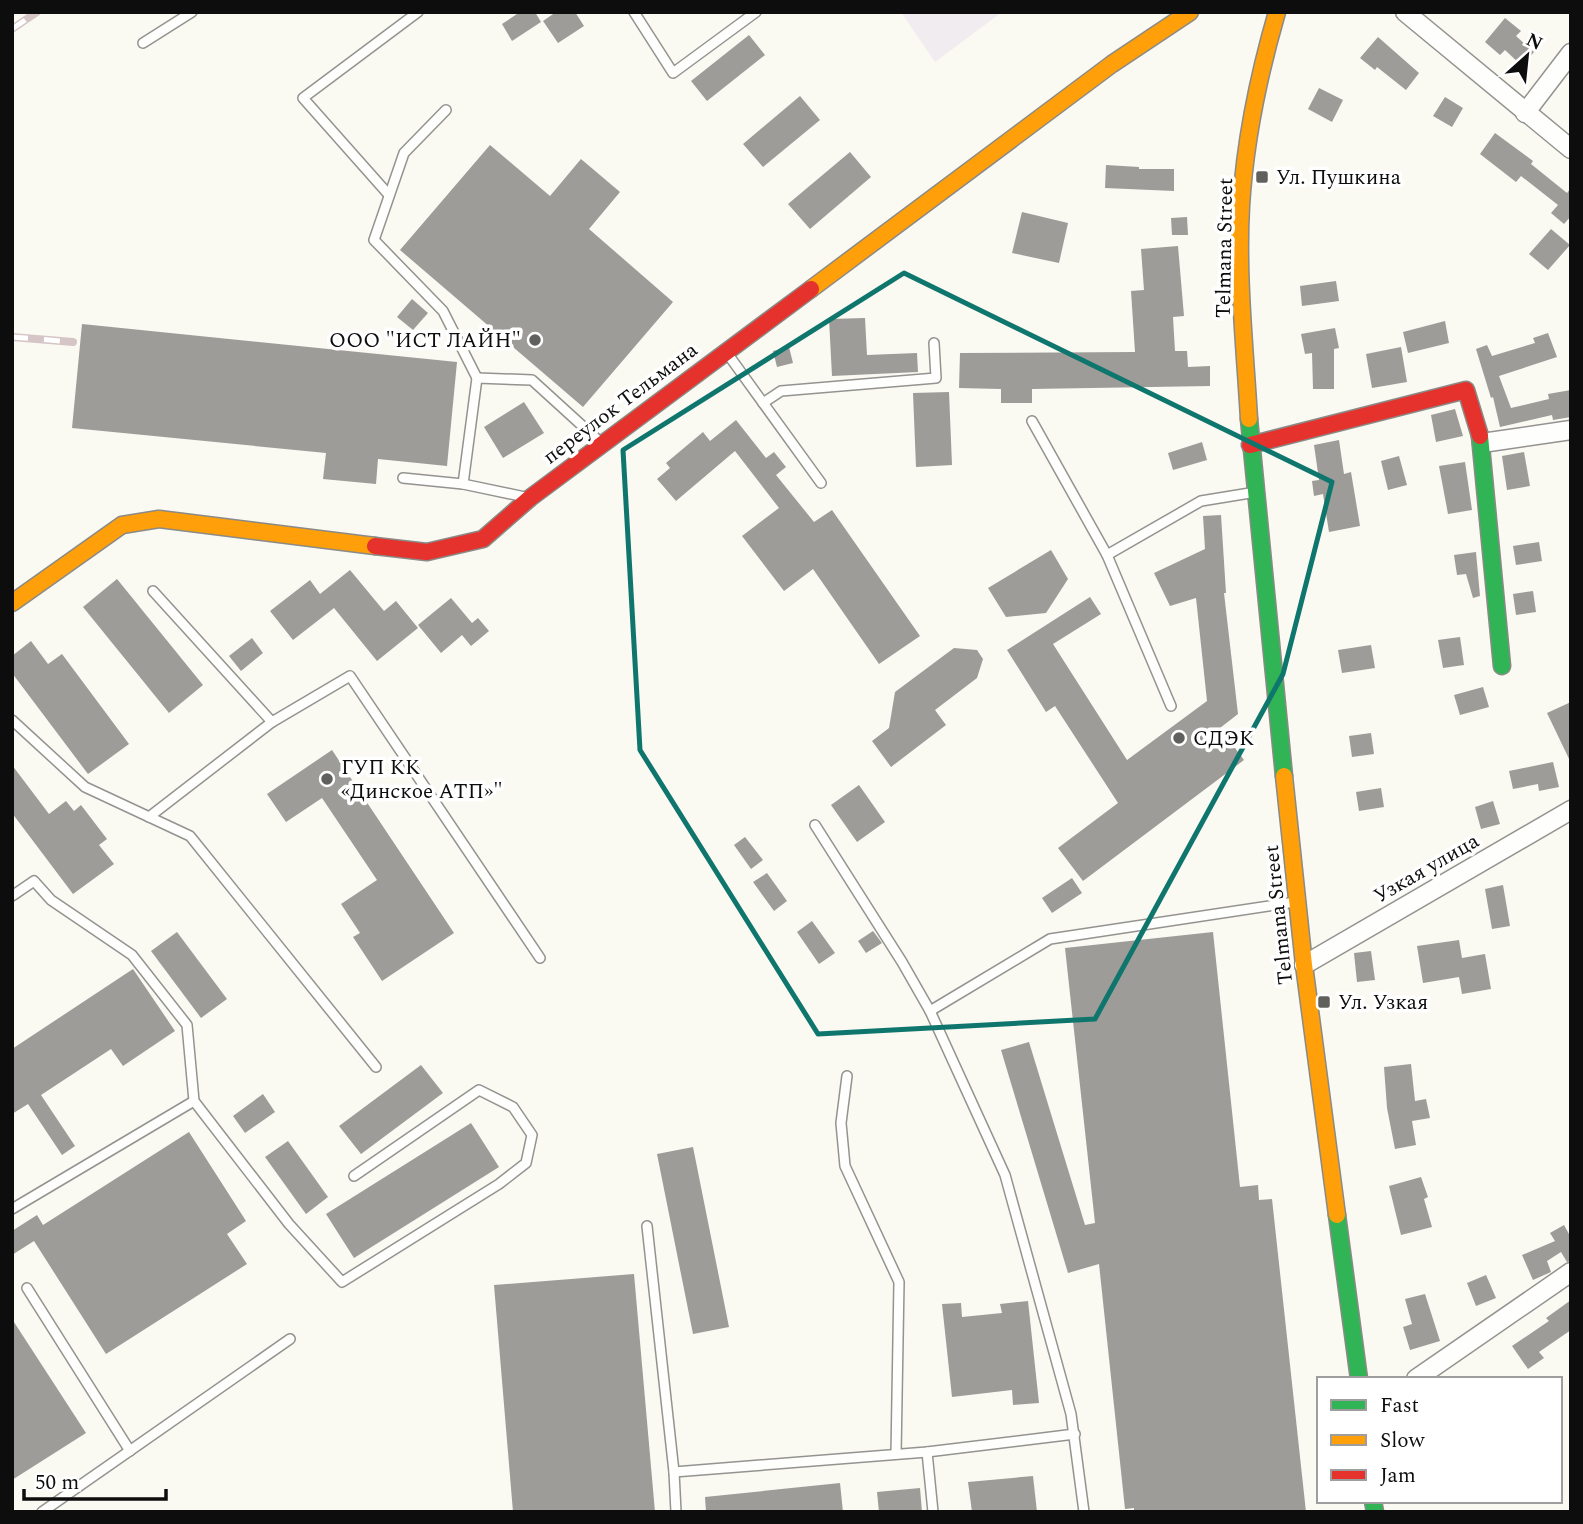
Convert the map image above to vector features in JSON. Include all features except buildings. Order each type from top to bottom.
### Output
[{"type":"street","name":"переулок Тельмана","points":[[12,603],[122,525],[159,519],[427,552],[483,539],[530,498],[602,444],[1112,64],[1190,12]]},
{"type":"street","name":"Telmana Street","points":[[1278,12],[1266,50],[1241,205],[1242,300],[1250,445],[1304,965],[1359,1377]]},
{"type":"street","points":[[1405,12],[1571,149]]},
{"type":"street","points":[[1525,113],[1571,53]]},
{"type":"street","points":[[1250,445],[1466,390],[1482,443],[1502,666]]},
{"type":"street","points":[[1482,443],[1571,430]]},
{"type":"street","name":"Узкая улица","points":[[1304,965],[1571,810]]},
{"type":"street","points":[[1419,1377],[1571,1272]]},
{"type":"lane","points":[[143,43],[192,12]]},
{"type":"lane","points":[[389,195],[303,98],[418,12]]},
{"type":"lane","points":[[634,12],[673,73],[756,12]]},
{"type":"lane","points":[[446,110],[404,153],[374,240],[443,311],[477,378],[463,484]]},
{"type":"lane","points":[[763,403],[781,391],[936,378],[934,343]]},
{"type":"lane","points":[[726,352],[821,483]]},
{"type":"lane","points":[[477,378],[532,380],[602,444]]},
{"type":"lane","points":[[1032,421],[1107,555],[1171,706]]},
{"type":"lane","points":[[403,478],[463,484],[530,498]]},
{"type":"lane","points":[[1107,555],[1201,501],[1255,492]]},
{"type":"lane","points":[[153,591],[272,723]]},
{"type":"lane","points":[[149,817],[272,723],[351,676],[540,958]]},
{"type":"lane","points":[[12,720],[85,787],[190,836],[376,1067]]},
{"type":"lane","points":[[815,825],[930,1011],[1005,1175],[1072,1414],[1084,1512]]},
{"type":"lane","points":[[12,896],[34,881],[51,900],[132,955],[187,1025],[194,1101],[289,1224],[342,1282],[499,1184],[526,1163],[532,1135],[513,1107],[479,1090],[354,1176]]},
{"type":"lane","points":[[930,1011],[1049,939],[1297,902]]},
{"type":"lane","points":[[847,1076],[841,1123],[845,1166],[899,1282],[896,1454]]},
{"type":"lane","points":[[12,1209],[194,1101]]},
{"type":"lane","points":[[647,1226],[676,1512]]},
{"type":"lane","points":[[27,1288],[130,1451]]},
{"type":"lane","points":[[42,1512],[290,1339]]},
{"type":"lane","points":[[674,1472],[927,1452],[1075,1434]]},
{"type":"lane","points":[[927,1452],[933,1512]]},
{"type":"highlighted area","points":[[904,273],[1332,482],[1283,674],[1095,1019],[818,1034],[640,750],[623,450]]},
{"type":"shaded area","points":[[901,12],[1002,12],[935,62]]},
{"type":"railway","points":[[12,29],[37,12]]},
{"type":"railway","points":[[12,337],[73,342]]},
{"type":"traffic: fast","points":[[1249,419],[1284,776]]},
{"type":"traffic: fast","points":[[1480,436],[1502,666]]},
{"type":"traffic: fast","points":[[1337,1215],[1359,1377]]},
{"type":"traffic: fast","points":[[1373,1503],[1375,1512]]},
{"type":"traffic: slow","points":[[811,289],[1112,64],[1190,12]]},
{"type":"traffic: slow","points":[[1249,419],[1241,286],[1241,206],[1254,108],[1277,12]]},
{"type":"traffic: slow","points":[[12,603],[122,525],[159,519],[375,546]]},
{"type":"traffic: slow","points":[[1284,776],[1304,965],[1337,1215]]},
{"type":"traffic: jam","points":[[375,546],[427,552],[483,539],[530,498],[811,289]]},
{"type":"traffic: jam","points":[[1250,445],[1466,390],[1480,436]]},
{"type":"place","name":"Ул. Пушкина","points":[[1262,177]]},
{"type":"place","name":"ООО \"ИСТ ЛАЙН\"","points":[[535,340]]},
{"type":"place","name":"СДЭК","points":[[1179,738]]},
{"type":"place","name":"ГУП КК «Динское АТП»\"","points":[[327,779]]},
{"type":"place","name":"Ул. Узкая","points":[[1324,1002]]}]
